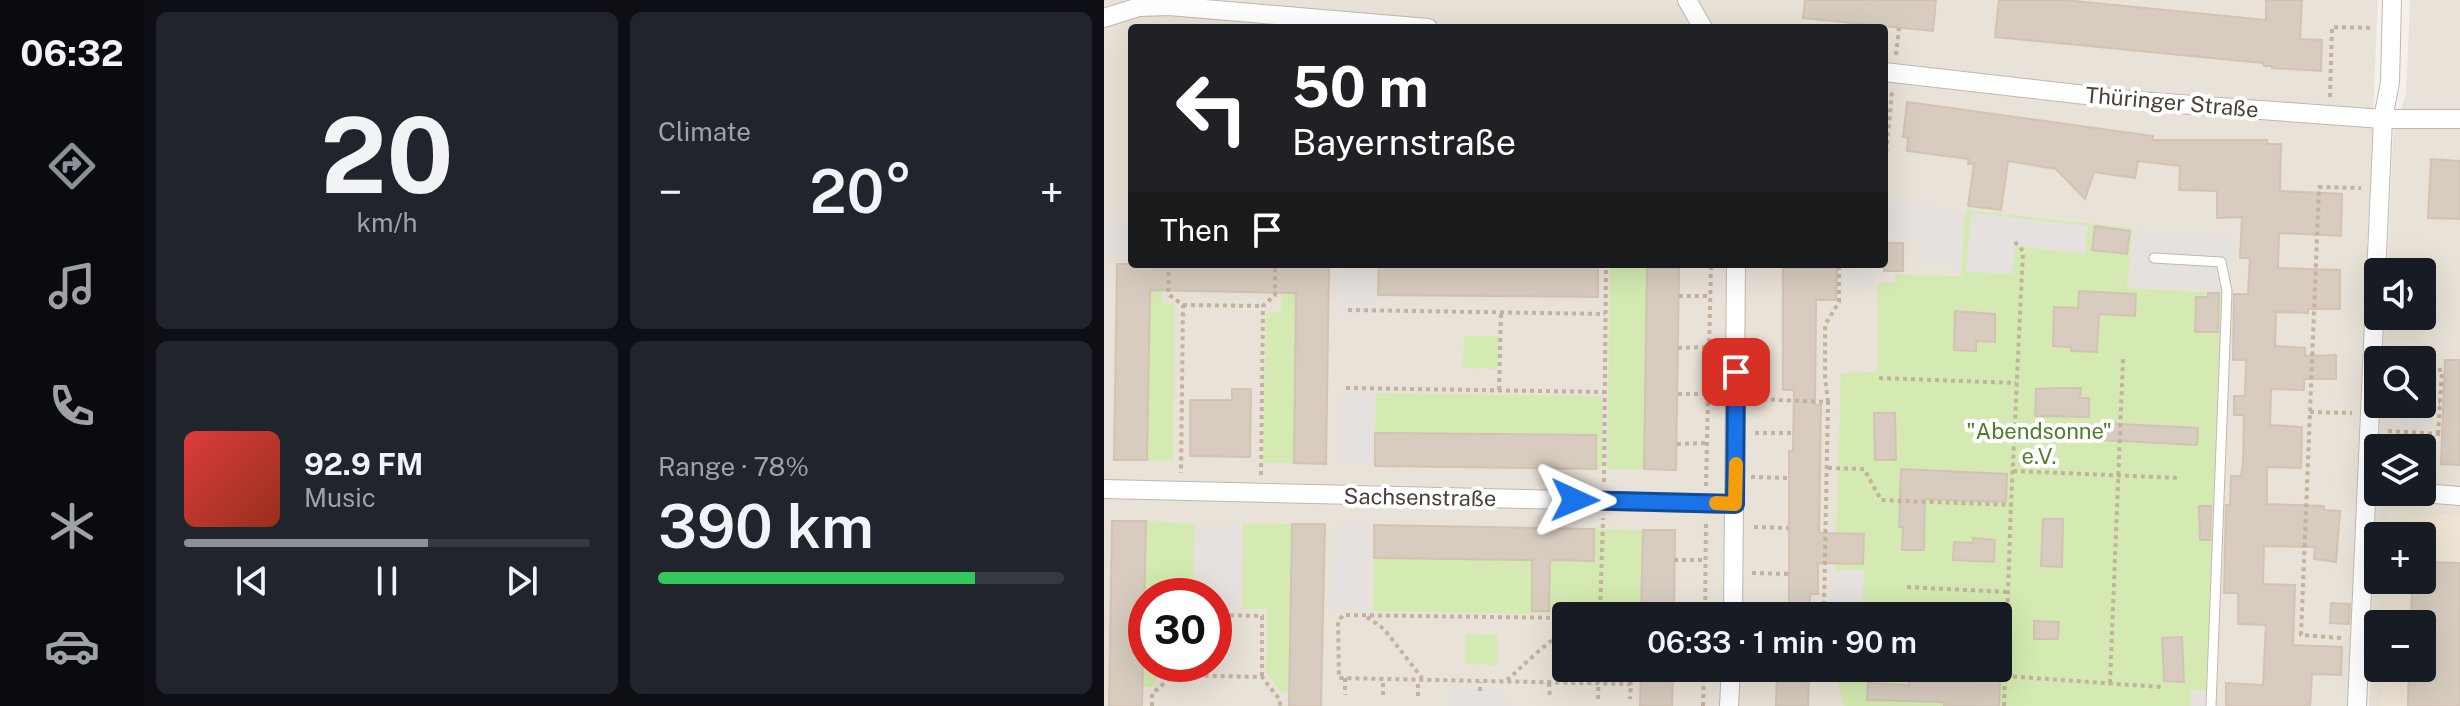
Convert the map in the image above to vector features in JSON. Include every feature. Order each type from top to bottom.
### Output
[{"type":"street","points":[[1687,0],[1701,24]]},
{"type":"street","points":[[2371,434],[2383,119],[2390,82],[2392,0]]},
{"type":"street","points":[[1104,18],[1139,7],[1169,6],[1381,24]]},
{"type":"street","name":"Thüringer Straße","points":[[1889,72],[2138,101],[2383,119],[2460,119]]},
{"type":"street","points":[[1733,602],[1736,268]]},
{"type":"street","name":"Sachsenstraße","points":[[1104,489],[1735,504]]},
{"type":"street","points":[[2436,494],[2460,496]]},
{"type":"street","points":[[2357,706],[2372,506]]},
{"type":"street","points":[[1729,706],[1730,682]]},
{"type":"lane","points":[[2154,258],[2221,262],[2227,291],[2211,706]]},
{"type":"path","points":[[2330,115],[2332,27],[2391,29]]},
{"type":"path","points":[[1888,93],[1889,72],[1899,28]]},
{"type":"path","points":[[2361,639],[2301,635],[2319,187],[2380,189]]},
{"type":"path","points":[[2008,602],[2023,251],[2013,240]]},
{"type":"path","points":[[1169,268],[1168,294],[1183,305],[1263,306],[1275,295],[1275,268]]},
{"type":"path","points":[[1600,602],[1606,268]]},
{"type":"path","points":[[1705,602],[1711,268]]},
{"type":"path","points":[[1824,602],[1828,468],[1825,325],[1839,302],[1839,268]]},
{"type":"path","points":[[1679,296],[1710,296]]},
{"type":"path","points":[[1180,491],[1183,305]]},
{"type":"path","points":[[1260,493],[1263,306]]},
{"type":"path","points":[[1348,310],[1605,314]]},
{"type":"path","points":[[1499,390],[1501,313]]},
{"type":"path","points":[[1678,348],[1709,347]]},
{"type":"path","points":[[2110,683],[2123,359]]},
{"type":"path","points":[[2310,412],[2440,434],[2443,370],[2436,370]]},
{"type":"path","points":[[1879,378],[2016,383]]},
{"type":"path","points":[[1346,388],[1605,392]]},
{"type":"path","points":[[1678,394],[1709,394]]},
{"type":"path","points":[[1736,399],[1828,402]]},
{"type":"path","points":[[1736,432],[1793,433]]},
{"type":"path","points":[[1677,444],[1708,443]]},
{"type":"path","points":[[1828,468],[1864,469],[1881,500],[2011,505]]},
{"type":"path","points":[[2013,471],[2180,478]]},
{"type":"path","points":[[1735,477],[1789,478]]},
{"type":"path","points":[[1735,526],[1788,528]]},
{"type":"path","points":[[1674,560],[1706,560]]},
{"type":"path","points":[[1734,572],[1789,574]]},
{"type":"path","points":[[1907,587],[2008,592]]},
{"type":"path","points":[[1232,615],[1262,616],[1262,677],[1280,700],[1280,706]]},
{"type":"path","points":[[1552,618],[1343,615],[1338,622],[1339,678],[1631,684],[1630,699]]},
{"type":"path","points":[[1365,615],[1384,629],[1421,680]]},
{"type":"path","points":[[1505,682],[1552,640]]},
{"type":"path","points":[[1232,676],[1262,677]]},
{"type":"path","points":[[2012,676],[2161,687]]},
{"type":"path","points":[[1345,678],[1345,695]]},
{"type":"path","points":[[1383,679],[1383,695]]},
{"type":"path","points":[[1418,696],[1421,680]]},
{"type":"path","points":[[1152,706],[1152,694],[1165,682]]},
{"type":"path","points":[[1480,682],[1480,691]]},
{"type":"path","points":[[1703,706],[1704,682]]},
{"type":"path","points":[[2004,706],[2005,682]]},
{"type":"path","points":[[1549,683],[1550,698]]},
{"type":"path","points":[[1598,683],[1598,699]]},
{"type":"shaded area","points":[[1104,0],[2378,0],[2367,258],[2364,258],[2347,706],[1104,706]]},
{"type":"shaded area","points":[[2410,0],[2460,0],[2460,706],[2369,706],[2370,682],[2436,682],[2436,610],[2372,610],[2373,594],[2436,594],[2436,522],[2376,522],[2376,506],[2436,506],[2436,434],[2380,434],[2380,418],[2436,418],[2436,346],[2384,346],[2384,330],[2436,330],[2436,258],[2388,258],[2393,136],[2406,94]]},
{"type":"shaded area","points":[[1888,201],[1963,210],[1961,265],[1920,264],[1919,237],[1888,235]]},
{"type":"shaded area","points":[[1971,213],[2088,226],[2085,254],[2016,246],[2012,274],[1966,272]]},
{"type":"shaded area","points":[[1104,223],[1128,223],[1128,253],[1105,253],[1104,302]]},
{"type":"shaded area","points":[[2136,230],[2232,238],[2229,292],[2131,286]]},
{"type":"shaded area","points":[[1341,268],[1377,268],[1377,316],[1340,315]]},
{"type":"shaded area","points":[[1840,268],[1873,268],[1872,283],[1839,283]]},
{"type":"shaded area","points":[[1341,392],[1374,392],[1373,465],[1340,464]]},
{"type":"shaded area","points":[[2399,418],[2432,418],[2432,426],[2399,424]]},
{"type":"shaded area","points":[[2389,511],[2460,515],[2460,706],[2381,706],[2382,682],[2436,682],[2436,610],[2385,610],[2386,594],[2436,594],[2436,522],[2389,522]]},
{"type":"shaded area","points":[[1334,525],[1370,525],[1369,612],[1333,611]]},
{"type":"shaded area","points":[[1196,526],[1242,526],[1241,608],[1232,608],[1232,578],[1195,578]]},
{"type":"shaded area","points":[[1828,570],[1864,570],[1862,602],[1827,602]]},
{"type":"shaded area","points":[[1449,689],[1505,690],[1505,706],[1449,706]]},
{"type":"shaded area","points":[[2191,690],[2212,691],[2211,706],[2190,706]]},
{"type":"green space","name":"\"Abendsonne\" e.V.","points":[[1965,210],[2132,228],[2127,288],[2221,293],[2206,690],[2191,690],[2190,706],[1844,706],[1836,682],[2012,682],[2012,602],[1862,602],[1864,570],[1835,570],[1841,373],[1877,372],[1877,283],[1895,283],[1895,275],[1961,276]]},
{"type":"green space","points":[[1150,268],[1162,268],[1162,304],[1175,304],[1173,461],[1147,460]]},
{"type":"green space","points":[[1282,268],[1297,268],[1294,463],[1263,463],[1266,313],[1281,312]]},
{"type":"green space","points":[[1610,268],[1647,268],[1644,469],[1607,469]]},
{"type":"green space","points":[[1464,336],[1499,336],[1498,369],[1463,368]]},
{"type":"green space","points":[[1376,393],[1602,396],[1602,468],[1596,469],[1595,435],[1375,433]]},
{"type":"green space","points":[[1146,521],[1195,524],[1194,578],[1145,578]]},
{"type":"green space","points":[[1243,523],[1292,524],[1289,693],[1281,692],[1266,672],[1267,609],[1242,609]]},
{"type":"green space","points":[[1594,529],[1643,530],[1641,602],[1552,602],[1552,614],[1373,611],[1374,558],[1593,561]]},
{"type":"green space","points":[[1466,634],[1497,635],[1497,665],[1465,664]]},
{"type":"green space","points":[[1143,682],[1155,682],[1152,687],[1143,687]]},
{"type":"building","points":[[1805,0],[1936,0],[1933,31],[1888,26],[1888,24],[1803,18]]},
{"type":"building","points":[[1999,0],[2064,0],[2266,20],[2266,0],[2302,0],[2300,39],[2322,40],[2321,71],[1995,37]]},
{"type":"building","points":[[1907,102],[2153,136],[2153,140],[2267,140],[2267,144],[2281,144],[2280,191],[2342,194],[2341,236],[2279,233],[2278,268],[2340,270],[2340,309],[2308,309],[2308,313],[2276,312],[2275,346],[2305,348],[2305,356],[2336,355],[2336,379],[2304,379],[2304,390],[2271,389],[2270,425],[2302,427],[2301,468],[2267,467],[2267,504],[2324,506],[2324,510],[2340,511],[2336,562],[2314,559],[2315,547],[2264,546],[2263,584],[2295,585],[2293,645],[2342,647],[2341,675],[2312,674],[2310,706],[2226,706],[2226,683],[2263,685],[2266,625],[2238,624],[2238,593],[2224,593],[2226,505],[2230,505],[2231,476],[2241,476],[2243,463],[2244,415],[2234,415],[2234,396],[2245,396],[2246,360],[2233,360],[2234,294],[2248,294],[2250,258],[2240,258],[2242,217],[2217,218],[2217,191],[2179,190],[2180,166],[2138,161],[2135,178],[2094,172],[2085,199],[2056,169],[2008,161],[2001,210],[1968,206],[1974,164],[1968,164],[1969,159],[1907,151],[1908,138],[1903,137]]},
{"type":"building","points":[[2431,159],[2460,161],[2460,219],[2428,218]]},
{"type":"building","points":[[2095,226],[2130,231],[2127,254],[2092,250]]},
{"type":"building","points":[[1888,243],[1903,243],[1903,271],[1884,271],[1888,268]]},
{"type":"building","points":[[1117,264],[1128,264],[1128,268],[1329,268],[1326,464],[1294,463],[1296,293],[1150,290],[1147,460],[1114,460]]},
{"type":"building","points":[[1379,268],[1598,268],[1598,297],[1378,295]]},
{"type":"building","points":[[1647,268],[1679,268],[1676,470],[1644,469]]},
{"type":"building","points":[[1783,268],[1837,268],[1836,300],[1816,300],[1815,405],[1821,405],[1819,533],[1864,534],[1863,564],[1818,563],[1818,594],[1810,594],[1810,602],[1789,602],[1789,451],[1793,451],[1794,390],[1783,390]]},
{"type":"building","points":[[2079,291],[2136,294],[2135,316],[2099,314],[2097,352],[2071,351],[2071,347],[2053,346],[2054,307],[2078,308]]},
{"type":"building","points":[[2208,293],[2219,293],[2218,332],[2195,332],[2196,297],[2208,297]]},
{"type":"building","points":[[1955,311],[1995,314],[1995,342],[1976,341],[1976,351],[1954,350]]},
{"type":"building","points":[[2445,360],[2460,360],[2460,465],[2441,464]]},
{"type":"building","points":[[2081,388],[2080,398],[2089,398],[2089,417],[2035,416],[2036,389]]},
{"type":"building","points":[[1232,389],[1251,389],[1250,457],[1190,456],[1190,400],[1232,400]]},
{"type":"building","points":[[1874,413],[1895,413],[1896,460],[1875,460]]},
{"type":"building","points":[[2103,423],[2198,428],[2197,445],[2102,440]]},
{"type":"building","points":[[1375,433],[1596,435],[1596,469],[1375,466]]},
{"type":"building","points":[[1901,469],[2007,474],[2006,502],[1925,499],[1924,550],[1902,550],[1903,527],[1899,527]]},
{"type":"building","points":[[2199,506],[2211,506],[2210,540],[2200,540]]},
{"type":"building","points":[[2043,519],[2063,519],[2062,567],[2041,566]]},
{"type":"building","points":[[1112,521],[1146,521],[1145,578],[1128,578],[1128,682],[1143,682],[1142,706],[1109,706]]},
{"type":"building","points":[[1292,524],[1325,524],[1321,706],[1289,706]]},
{"type":"building","points":[[1374,525],[1594,529],[1594,561],[1550,560],[1549,611],[1532,611],[1532,560],[1374,558]]},
{"type":"building","points":[[1643,530],[1675,530],[1674,602],[1641,602]]},
{"type":"building","points":[[1973,538],[1995,540],[1994,562],[1953,560],[1954,542],[1973,543]]},
{"type":"building","points":[[2436,562],[2460,563],[2460,706],[2408,706],[2409,682],[2436,682],[2436,610],[2411,610],[2412,594],[2436,594]]},
{"type":"building","points":[[2331,603],[2350,604],[2349,624],[2330,623]]},
{"type":"building","points":[[2034,621],[2059,622],[2058,639],[2034,639]]},
{"type":"building","points":[[2182,637],[2184,682],[2164,681],[2162,638]]},
{"type":"building","points":[[1641,682],[1673,682],[1672,706],[1640,706]]},
{"type":"building","points":[[1777,682],[1809,682],[1808,706],[1776,706]]},
{"type":"building","points":[[1909,682],[2000,682],[1999,706],[1944,706],[1944,702],[1867,700],[1868,683],[1909,685]]},
{"type":"slow traffic","points":[[1716,503],[1735,504],[1736,464]]},
{"type":"route","points":[[1575,500],[1735,504],[1736,372]]}]
